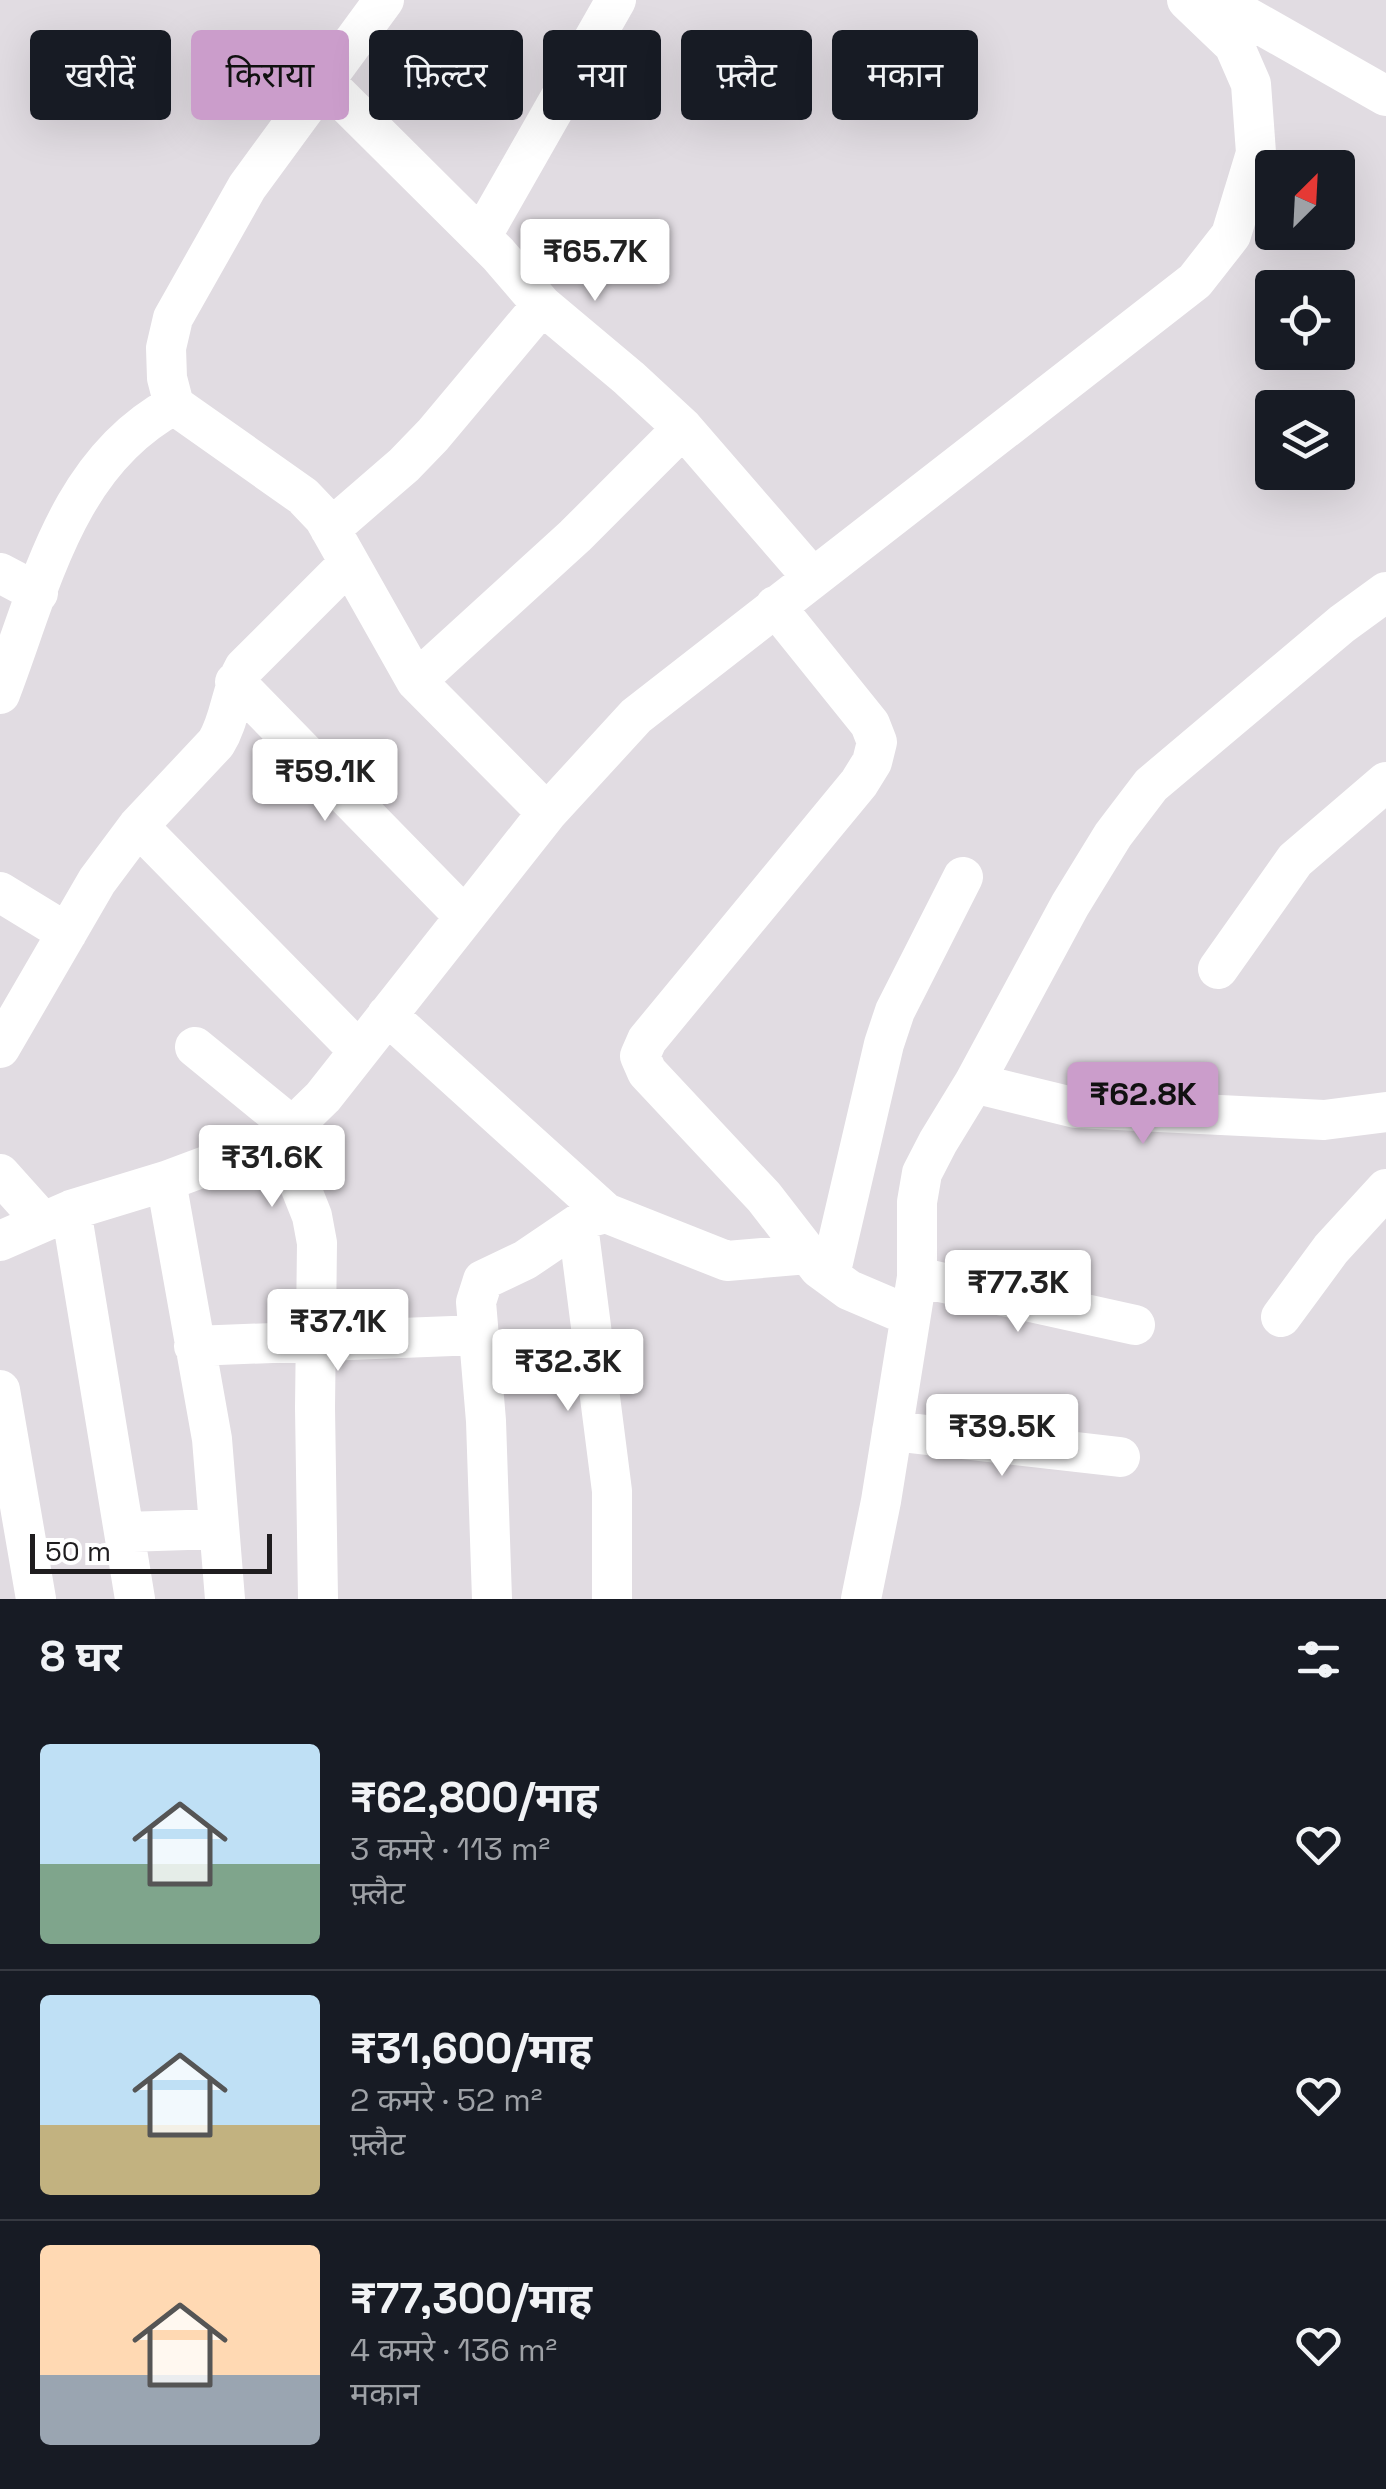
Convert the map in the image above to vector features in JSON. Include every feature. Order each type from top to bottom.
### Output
[{"type":"street","points":[[349,48],[384,0]]},
{"type":"street","points":[[481,238],[616,0]]},
{"type":"street","points":[[0,1241],[57,1216],[166,1181],[288,1132],[359,1051],[547,814],[636,716],[1194,281],[1231,234],[1256,153],[1250,84],[1234,45],[1187,0]]},
{"type":"street","points":[[1217,0],[1386,96]]},
{"type":"street","points":[[349,107],[481,238],[542,306],[683,428],[812,577]]},
{"type":"street","points":[[296,120],[247,187],[173,318],[166,348],[167,378],[174,405],[303,496],[339,546],[416,681],[547,814]]},
{"type":"street","points":[[0,1048],[97,882],[180,776],[216,743],[229,715],[235,682],[244,668],[404,465],[542,306]]},
{"type":"street","points":[[0,694],[66,522],[99,465],[144,421],[174,405]]},
{"type":"street","points":[[416,681],[575,536],[683,428]]},
{"type":"street","points":[[0,573],[38,593]]},
{"type":"street","points":[[861,1599],[882,1501],[917,1277],[916,1202],[922,1173],[1070,904],[1113,835],[1151,785],[1342,624],[1386,592]]},
{"type":"street","points":[[775,606],[870,724],[877,742],[872,762],[803,854],[647,1040],[640,1056],[646,1072],[764,1197],[819,1265],[849,1290],[910,1316]]},
{"type":"street","points":[[235,682],[465,917]]},
{"type":"street","points":[[1218,968],[1295,860],[1386,782]]},
{"type":"street","points":[[138,826],[359,1051]]},
{"type":"street","points":[[819,1265],[895,1011],[963,877]]},
{"type":"street","points":[[0,892],[67,934]]},
{"type":"street","points":[[387,1016],[592,1219],[727,1261],[819,1265]]},
{"type":"street","points":[[194,1047],[288,1132],[312,1216],[318,1270],[318,1599]]},
{"type":"street","points":[[974,1083],[1076,1108],[1324,1120],[1386,1112]]},
{"type":"street","points":[[0,1174],[57,1216],[125,1532],[135,1599]]},
{"type":"street","points":[[166,1181],[212,1440],[225,1599]]},
{"type":"street","points":[[1281,1316],[1331,1249],[1386,1189]]},
{"type":"street","points":[[492,1599],[486,1421],[476,1302],[483,1280],[525,1260],[592,1219]]},
{"type":"street","points":[[592,1219],[612,1491],[612,1599]]},
{"type":"street","points":[[917,1277],[1135,1326]]},
{"type":"street","points":[[194,1346],[478,1335]]},
{"type":"street","points":[[0,1390],[36,1599]]},
{"type":"street","points":[[892,1430],[1120,1458]]},
{"type":"street","points":[[125,1532],[219,1529]]}]
